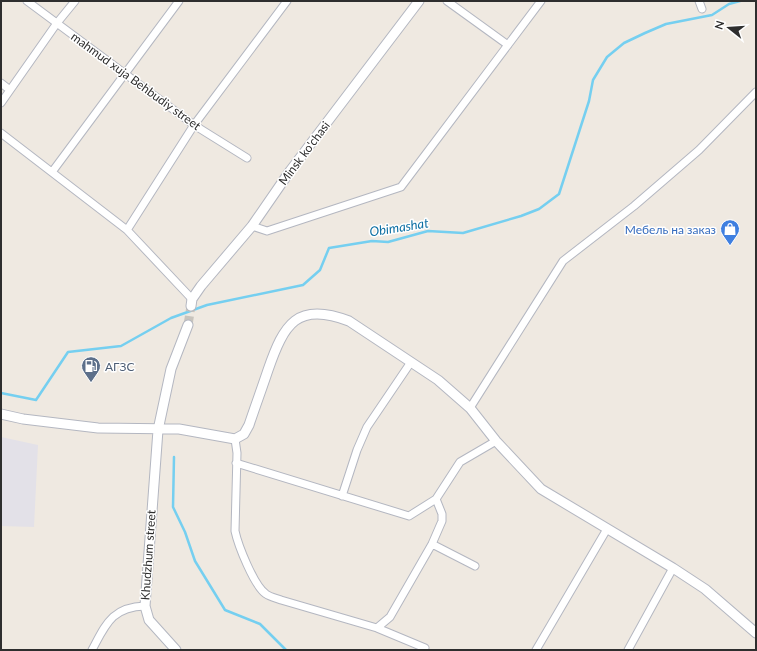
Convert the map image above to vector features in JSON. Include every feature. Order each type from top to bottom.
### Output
[{"type":"street","name":"mahmud xuja Behbudiy street","points":[[27,1],[194,125],[247,158]]},
{"type":"street","points":[[1,103],[57,23],[75,1]]},
{"type":"street","points":[[52,172],[179,1]]},
{"type":"street","points":[[127,230],[194,125],[287,1]]},
{"type":"street","name":"Minsk ko'chasi","points":[[192,302],[252,226],[290,171],[419,1]]},
{"type":"street","points":[[447,1],[508,45]]},
{"type":"street","points":[[252,226],[267,231],[401,187],[541,1]]},
{"type":"street","points":[[699,1],[702,9]]},
{"type":"street","points":[[1,83],[10,90]]},
{"type":"street","points":[[470,408],[563,261],[652,191],[699,150],[756,92]]},
{"type":"street","points":[[1,133],[127,230],[192,302]]},
{"type":"street","points":[[1,414],[56,424],[112,429],[179,429],[236,439],[244,434],[249,425],[278,341],[286,328],[298,319],[312,314],[325,314],[339,317],[349,321],[438,380],[470,408],[496,441],[541,489],[673,568],[705,589],[756,634]]},
{"type":"street","points":[[158,430],[171,369],[188,325]]},
{"type":"street","points":[[342,496],[357,450],[367,427],[411,362]]},
{"type":"street","name":"Khudzhum street","points":[[92,650],[115,614],[130,607],[144,606],[158,430]]},
{"type":"street","points":[[236,439],[235,531],[237,539],[257,584],[266,594],[281,600],[377,628],[424,648]]},
{"type":"street","points":[[236,463],[405,516],[412,515],[436,499],[460,462],[496,441]]},
{"type":"street","points":[[377,628],[390,617],[432,544],[442,521],[442,514],[436,499]]},
{"type":"street","points":[[536,650],[607,529]]},
{"type":"street","points":[[432,544],[475,566]]},
{"type":"street","points":[[628,650],[673,568]]},
{"type":"street","points":[[144,606],[149,620],[176,650]]},
{"type":"shaded area","points":[[1,437],[38,445],[34,527],[1,526]]},
{"type":"waterway","name":"Obimashat","points":[[1,393],[36,400],[68,352],[121,346],[171,318],[207,305],[303,285],[320,270],[329,248],[372,241],[388,242],[428,231],[463,233],[521,216],[539,209],[559,194],[589,101],[593,80],[607,57],[624,43],[666,24],[712,15],[729,4],[740,1]]},
{"type":"waterway","points":[[174,457],[173,507],[185,532],[195,561],[225,610],[260,624],[286,650]]},
{"type":"tunnel","points":[[188,325],[191,306]]},
{"type":"place","name":"Мебель на заказ","points":[[730,246]]},
{"type":"place","name":"АГЗС","points":[[91,383]]}]
